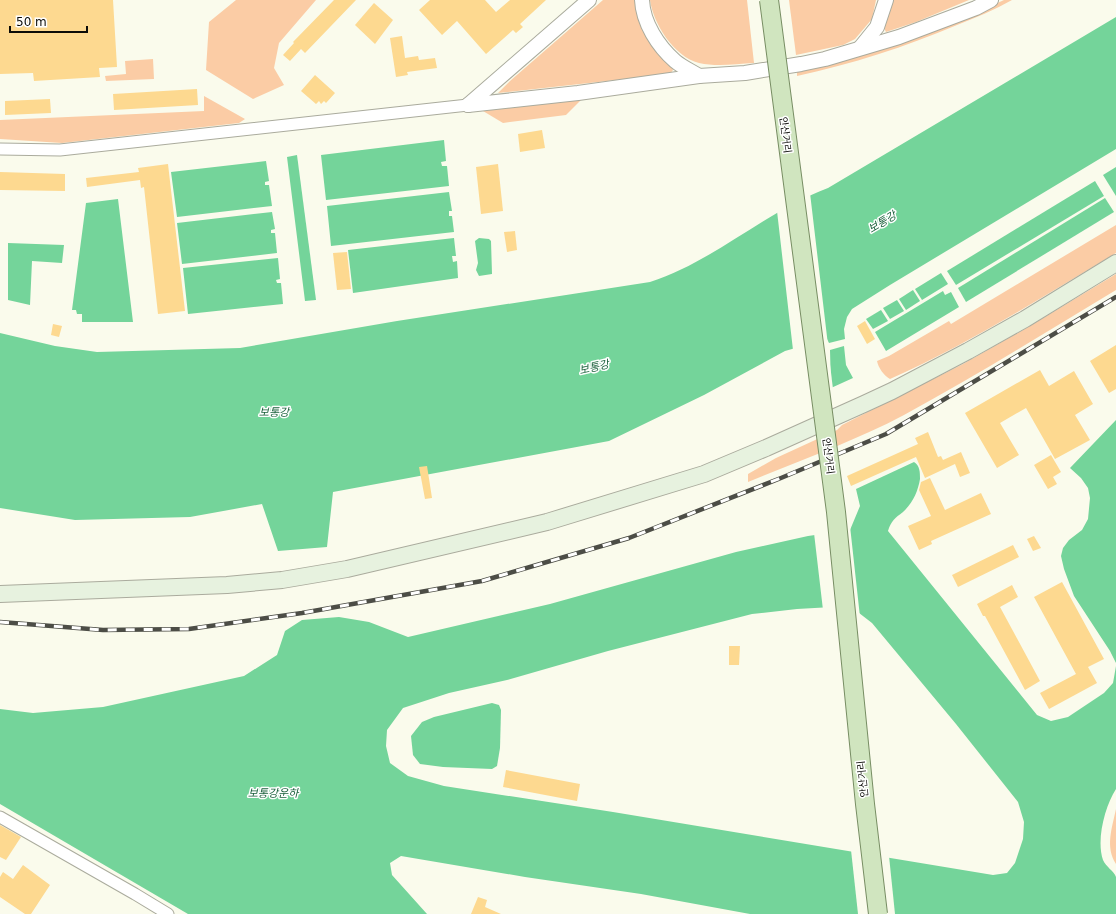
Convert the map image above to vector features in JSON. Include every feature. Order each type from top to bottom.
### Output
[{"type":"main road","name":"안산거리","points":[[769,0],[836,512],[865,804],[878,914]]},
{"type":"main road","points":[[0,594],[227,585],[282,580],[347,569],[547,522],[704,474],[851,410],[892,391],[1025,319],[1116,263]]},
{"type":"street","points":[[468,105],[501,78],[589,0]]},
{"type":"street","points":[[642,0],[642,7],[653,37],[676,61],[698,76]]},
{"type":"street","points":[[860,48],[877,27],[886,0]]},
{"type":"street","points":[[0,149],[60,150],[578,93],[698,76],[746,73],[825,59],[899,37],[976,8],[990,0]]},
{"type":"street","points":[[0,816],[168,914]]},
{"type":"shaded area","points":[[236,0],[316,0],[279,43],[274,68],[284,85],[253,99],[206,70],[209,22]]},
{"type":"shaded area","points":[[603,0],[637,0],[651,42],[660,56],[671,65],[673,70],[670,74],[498,93],[510,81]]},
{"type":"shaded area","points":[[650,0],[747,0],[754,63],[713,65],[690,60],[681,54],[666,38],[655,19]]},
{"type":"shaded area","points":[[789,0],[876,0],[872,19],[855,39],[843,45],[796,55]]},
{"type":"shaded area","points":[[893,0],[969,0],[916,22],[886,32],[884,28]]},
{"type":"shaded area","points":[[1004,0],[1012,0],[978,17],[918,41],[858,60],[797,76],[797,71],[877,51],[954,22]]},
{"type":"shaded area","points":[[153,59],[154,79],[106,81],[105,76],[126,74],[125,61]]},
{"type":"shaded area","points":[[204,96],[245,119],[239,123],[62,143],[0,139],[0,120],[204,111]]},
{"type":"shaded area","points":[[582,99],[566,115],[503,123],[483,111]]},
{"type":"shaded area","points":[[1116,225],[1116,253],[948,351],[890,379],[880,369],[877,361],[889,356],[949,321],[951,324]]},
{"type":"shaded area","points":[[1116,274],[1116,290],[958,385],[904,415],[866,433],[748,482],[748,474],[776,458],[837,430],[842,425],[963,364],[1030,326]]},
{"type":"shaded area","points":[[1116,809],[1116,864],[1111,851],[1110,837]]},
{"type":"water","name":"보통강","points":[[1116,17],[1116,149],[852,309],[847,317],[844,329],[845,339],[829,343],[827,339],[785,351],[704,395],[609,441],[333,492],[327,547],[278,551],[262,504],[190,517],[75,520],[0,508],[0,333],[55,346],[97,352],[240,348],[397,321],[650,282],[674,273],[696,262],[782,210],[828,188]]},
{"type":"water","points":[[444,140],[446,161],[441,162],[442,166],[447,166],[449,186],[326,200],[321,155]]},
{"type":"water","points":[[297,155],[316,300],[305,301],[287,157]]},
{"type":"water","points":[[266,161],[269,181],[265,182],[265,185],[269,185],[272,206],[177,217],[171,172]]},
{"type":"water","points":[[1116,167],[1116,196],[1103,175]]},
{"type":"water","points":[[1095,181],[1104,196],[956,285],[947,271]]},
{"type":"water","points":[[449,192],[452,211],[449,211],[449,216],[452,216],[454,232],[331,246],[327,206]]},
{"type":"water","points":[[1105,198],[1114,212],[966,302],[958,288]]},
{"type":"water","points":[[118,199],[133,322],[82,322],[82,314],[77,314],[76,310],[72,310],[86,203]]},
{"type":"water","points":[[272,212],[275,229],[271,230],[271,233],[275,233],[277,253],[182,264],[177,223]]},
{"type":"water","points":[[454,238],[456,256],[452,256],[453,262],[457,261],[458,278],[353,293],[348,250]]},
{"type":"water","points":[[479,238],[489,239],[491,241],[492,274],[479,276],[476,270],[478,263],[475,241]]},
{"type":"water","points":[[8,243],[64,245],[62,263],[32,261],[30,305],[8,300]]},
{"type":"water","points":[[278,258],[280,279],[276,280],[277,283],[281,283],[283,304],[188,314],[183,268]]},
{"type":"water","points":[[941,273],[948,284],[922,300],[915,289]]},
{"type":"water","points":[[913,290],[920,301],[906,310],[899,299]]},
{"type":"water","points":[[943,291],[945,295],[951,292],[959,307],[886,351],[875,332]]},
{"type":"water","points":[[897,300],[904,311],[890,319],[883,308]]},
{"type":"water","points":[[881,310],[888,321],[873,329],[866,319]]},
{"type":"water","points":[[844,346],[846,365],[853,378],[831,388],[830,350]]},
{"type":"water","points":[[1116,420],[1116,663],[1110,651],[1074,596],[1061,556],[1063,548],[1069,540],[1082,530],[1088,519],[1090,498],[1088,488],[1081,478],[1070,468]]},
{"type":"water","name":"보통강운하","points":[[914,462],[919,467],[920,479],[914,497],[910,505],[890,525],[888,531],[1037,715],[1051,721],[1068,717],[1104,693],[1113,683],[1116,666],[1116,789],[1108,804],[1105,814],[1101,833],[1101,852],[1106,865],[1116,877],[1116,914],[750,914],[641,894],[525,877],[401,856],[390,863],[392,875],[427,914],[188,914],[0,804],[0,709],[33,713],[103,707],[244,676],[277,655],[285,631],[302,620],[339,617],[369,622],[408,637],[550,604],[736,552],[808,536],[850,530],[860,506],[856,489]],"holes":[[[850,606],[872,623],[956,724],[1018,802],[1024,822],[1023,839],[1015,863],[1007,873],[993,875],[613,812],[444,786],[408,776],[390,763],[386,746],[387,730],[403,708],[449,693],[507,680],[608,651],[752,614],[797,609]]]},
{"type":"water","points":[[492,703],[499,705],[501,710],[500,748],[497,766],[492,769],[443,767],[420,764],[413,755],[411,736],[422,722],[434,717]]},
{"type":"pier","points":[[810,193],[828,345],[826,341],[793,350],[777,211]]},
{"type":"pier","points":[[828,348],[833,389],[831,390],[829,388]]},
{"type":"pier","points":[[850,526],[860,617],[850,608],[823,610],[814,533],[849,528]]},
{"type":"pier","points":[[851,850],[889,856],[895,914],[858,914]]},
{"type":"building","points":[[0,0],[113,0],[117,67],[99,68],[100,77],[34,81],[33,73],[0,74]]},
{"type":"building","points":[[334,0],[356,0],[305,53],[301,49],[290,61],[283,55],[294,43],[293,42]]},
{"type":"building","points":[[430,0],[485,0],[496,12],[510,0],[546,0],[520,24],[523,27],[516,33],[513,30],[486,54],[457,21],[442,35],[419,10]]},
{"type":"building","points":[[374,3],[393,20],[375,44],[355,25]]},
{"type":"building","points":[[402,36],[405,58],[418,56],[419,60],[435,58],[437,68],[407,72],[408,75],[396,77],[390,38]]},
{"type":"building","points":[[315,75],[335,93],[326,103],[324,101],[321,104],[319,101],[316,104],[301,91]]},
{"type":"building","points":[[197,89],[198,105],[114,110],[113,94]]},
{"type":"building","points":[[50,99],[51,113],[5,115],[5,101]]},
{"type":"building","points":[[542,130],[545,148],[520,152],[518,134]]},
{"type":"building","points":[[168,164],[185,311],[158,314],[144,187],[141,188],[140,180],[87,187],[86,178],[139,172],[138,168]]},
{"type":"building","points":[[498,164],[503,211],[481,214],[476,167]]},
{"type":"building","points":[[0,172],[65,174],[65,191],[0,190]]},
{"type":"building","points":[[515,231],[517,250],[507,252],[504,232]]},
{"type":"building","points":[[347,252],[351,289],[337,290],[333,253]]},
{"type":"building","points":[[865,321],[875,339],[867,344],[857,326]]},
{"type":"building","points":[[53,324],[62,326],[59,337],[51,335]]},
{"type":"building","points":[[1116,345],[1116,389],[1109,393],[1090,361]]},
{"type":"building","points":[[1040,370],[1049,386],[1074,371],[1093,404],[1075,415],[1090,440],[1055,459],[1026,408],[1000,423],[1019,455],[997,468],[965,413]]},
{"type":"building","points":[[928,432],[938,457],[941,456],[943,460],[961,452],[970,473],[960,477],[955,464],[925,478],[916,457],[851,486],[847,476],[918,444],[915,438]]},
{"type":"building","points":[[1051,455],[1061,472],[1053,477],[1057,484],[1048,489],[1034,465]]},
{"type":"building","points":[[427,466],[432,498],[425,499],[419,467]]},
{"type":"building","points":[[930,478],[945,510],[981,493],[991,514],[931,541],[932,544],[919,550],[908,526],[931,516],[919,490],[921,482]]},
{"type":"building","points":[[1034,536],[1041,548],[1033,551],[1027,539]]},
{"type":"building","points":[[1013,545],[1019,557],[958,587],[952,575]]},
{"type":"building","points":[[1062,582],[1104,659],[1088,667],[1097,683],[1049,709],[1040,693],[1076,674],[1034,597]]},
{"type":"building","points":[[1012,585],[1018,597],[1000,607],[1040,681],[1025,690],[977,604]]},
{"type":"building","points":[[729,646],[740,646],[739,665],[729,665]]},
{"type":"building","points":[[506,770],[580,784],[577,801],[503,787]]},
{"type":"building","points":[[0,825],[21,837],[6,860],[0,857]]},
{"type":"building","points":[[23,865],[50,885],[31,914],[25,914],[0,897],[0,877],[3,872],[13,879]]},
{"type":"building","points":[[478,897],[487,900],[485,907],[501,914],[471,914]]},
{"type":"railway","points":[[0,622],[103,630],[189,629],[302,613],[482,581],[629,538],[781,478],[886,434],[1116,297]]}]
